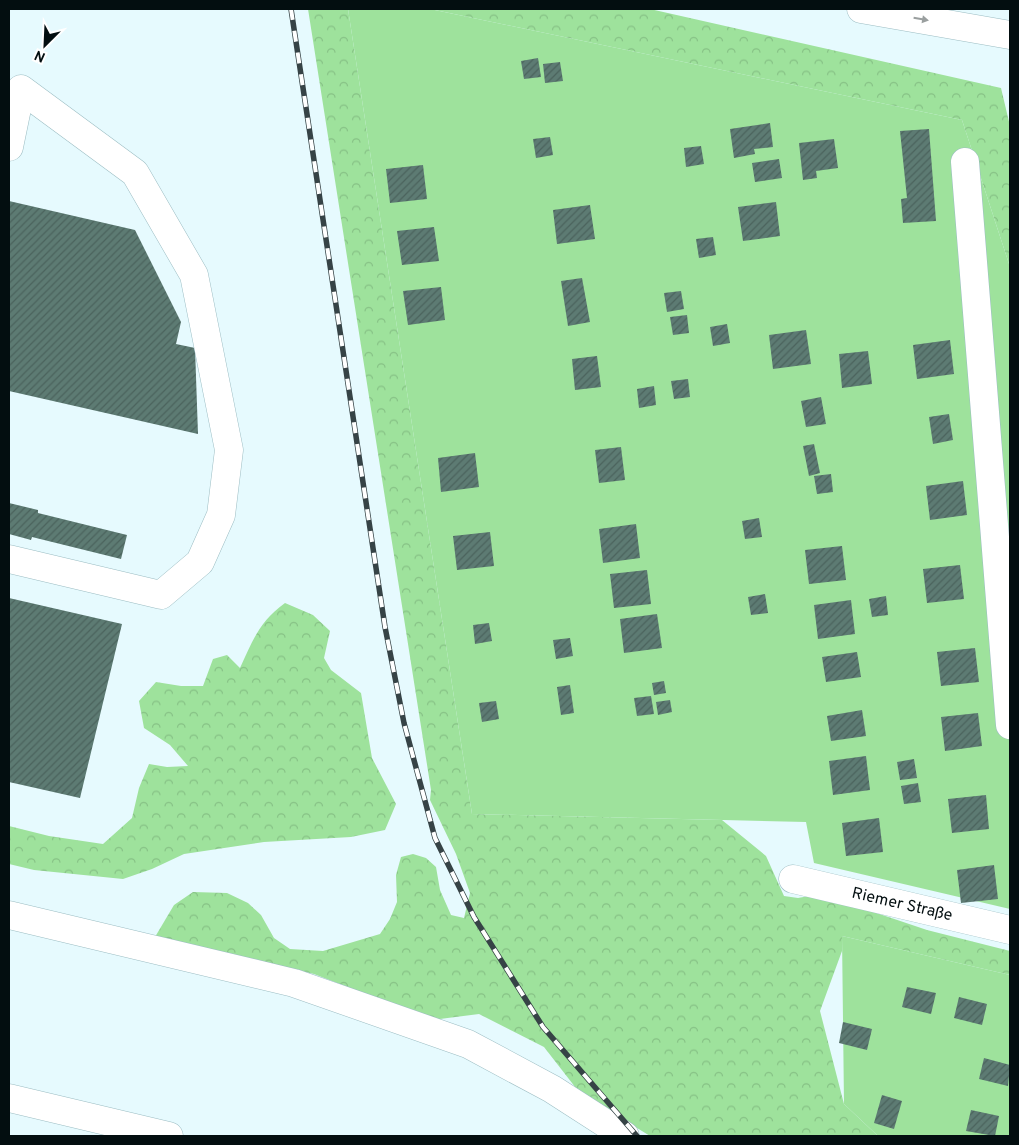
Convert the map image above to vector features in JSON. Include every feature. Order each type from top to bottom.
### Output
[{"type":"main road","points":[[861,9],[1010,35]]},
{"type":"main road","points":[[9,147],[15,87],[135,173],[194,275],[229,450],[221,514],[200,562],[161,595],[9,559]]},
{"type":"main road","points":[[964,162],[1010,725]]},
{"type":"main road","name":"Riemer Straße","points":[[794,880],[1010,930]]},
{"type":"main road","points":[[9,916],[294,983],[468,1044],[552,1089],[625,1136]]},
{"type":"main road","points":[[9,1098],[169,1136]]},
{"type":"green space","points":[[308,9],[348,9],[472,814],[722,820],[766,856],[784,896],[798,898],[820,894],[927,930],[1010,951],[1010,975],[842,936],[842,951],[820,1011],[844,1104],[878,1136],[650,1136],[579,1092],[544,1047],[479,1014],[432,1020],[314,974],[155,937],[174,905],[193,892],[227,893],[248,903],[261,915],[274,938],[290,949],[323,951],[380,934],[390,919],[397,902],[396,875],[401,857],[413,854],[426,858],[436,867],[440,890],[451,915],[464,918],[470,893],[456,854],[430,800],[431,790]]},
{"type":"green space","points":[[348,9],[430,9],[962,120],[1010,267],[1010,909],[814,863],[806,822],[472,814]]},
{"type":"green space","points":[[430,9],[650,9],[1001,88],[1010,126],[1010,267],[962,120]]},
{"type":"green space","points":[[285,603],[313,615],[330,631],[324,658],[331,670],[361,693],[372,758],[396,804],[385,830],[351,837],[264,842],[184,854],[152,869],[123,879],[34,870],[9,864],[9,826],[49,836],[103,844],[132,818],[139,788],[149,764],[167,767],[188,766],[170,745],[144,728],[139,701],[156,682],[181,686],[203,686],[213,659],[227,655],[240,668],[253,640],[263,625]]},
{"type":"green space","points":[[842,936],[1010,975],[1010,1136],[878,1136],[844,1104]]},
{"type":"building","points":[[538,58],[541,77],[524,79],[521,61]]},
{"type":"building","points":[[560,62],[563,81],[545,83],[543,64]]},
{"type":"building","points":[[770,123],[773,147],[754,149],[755,154],[734,158],[730,129]]},
{"type":"building","points":[[929,129],[936,221],[903,223],[901,199],[907,198],[900,131]]},
{"type":"building","points":[[550,137],[553,155],[536,158],[533,139]]},
{"type":"building","points":[[834,139],[838,168],[816,171],[817,178],[803,180],[799,143]]},
{"type":"building","points":[[701,146],[704,164],[686,167],[684,148]]},
{"type":"building","points":[[779,159],[782,178],[755,182],[752,163]]},
{"type":"building","points":[[423,165],[427,199],[390,203],[386,169]]},
{"type":"building","points":[[9,201],[135,230],[181,322],[176,344],[195,348],[198,434],[9,391]]},
{"type":"building","points":[[776,202],[780,236],[743,241],[738,207]]},
{"type":"building","points":[[590,205],[595,239],[557,244],[553,210]]},
{"type":"building","points":[[434,227],[439,261],[402,265],[397,231]]},
{"type":"building","points":[[713,237],[716,255],[699,258],[696,239]]},
{"type":"building","points":[[582,278],[590,322],[568,326],[561,281]]},
{"type":"building","points":[[441,287],[445,320],[408,325],[403,291]]},
{"type":"building","points":[[681,291],[684,309],[667,312],[664,293]]},
{"type":"building","points":[[687,315],[689,333],[673,335],[670,317]]},
{"type":"building","points":[[727,324],[730,343],[713,346],[710,327]]},
{"type":"building","points":[[806,330],[811,364],[773,369],[769,335]]},
{"type":"building","points":[[950,340],[954,374],[917,379],[913,345]]},
{"type":"building","points":[[868,351],[872,384],[842,388],[839,354]]},
{"type":"building","points":[[597,356],[601,387],[575,390],[572,359]]},
{"type":"building","points":[[688,379],[690,397],[674,399],[671,381]]},
{"type":"building","points":[[654,386],[656,405],[639,408],[637,389]]},
{"type":"building","points":[[821,397],[826,424],[806,427],[801,401]]},
{"type":"building","points":[[949,414],[953,440],[933,444],[929,417]]},
{"type":"building","points":[[814,444],[820,473],[809,476],[803,446]]},
{"type":"building","points":[[621,447],[625,480],[599,483],[595,450]]},
{"type":"building","points":[[475,453],[479,487],[441,492],[438,458]]},
{"type":"building","points":[[831,474],[833,492],[817,494],[814,476]]},
{"type":"building","points":[[963,481],[967,515],[930,520],[926,486]]},
{"type":"building","points":[[9,503],[38,510],[38,513],[127,535],[121,559],[32,537],[31,540],[9,534]]},
{"type":"building","points":[[759,518],[762,537],[745,539],[742,521]]},
{"type":"building","points":[[636,524],[640,558],[603,563],[599,529]]},
{"type":"building","points":[[490,532],[494,566],[457,570],[453,536]]},
{"type":"building","points":[[842,546],[846,580],[809,584],[805,550]]},
{"type":"building","points":[[960,565],[964,599],[927,603],[923,569]]},
{"type":"building","points":[[647,570],[651,604],[614,608],[610,574]]},
{"type":"building","points":[[765,594],[768,613],[751,615],[748,597]]},
{"type":"building","points":[[886,596],[888,615],[872,617],[869,599]]},
{"type":"building","points":[[9,598],[122,624],[80,798],[9,782]]},
{"type":"building","points":[[851,600],[855,634],[818,639],[814,605]]},
{"type":"building","points":[[657,614],[662,648],[624,653],[620,619]]},
{"type":"building","points":[[489,623],[492,641],[475,644],[473,625]]},
{"type":"building","points":[[570,638],[573,656],[556,659],[553,640]]},
{"type":"building","points":[[975,648],[979,682],[941,686],[937,652]]},
{"type":"building","points":[[857,652],[861,677],[826,682],[822,657]]},
{"type":"building","points":[[664,681],[666,693],[654,695],[652,683]]},
{"type":"building","points":[[570,685],[574,713],[561,715],[557,687]]},
{"type":"building","points":[[651,696],[654,714],[637,716],[634,698]]},
{"type":"building","points":[[670,700],[672,712],[658,715],[656,702]]},
{"type":"building","points":[[496,701],[499,719],[482,722],[479,703]]},
{"type":"building","points":[[862,710],[866,736],[831,741],[827,716]]},
{"type":"building","points":[[978,713],[982,746],[945,751],[941,717]]},
{"type":"building","points":[[866,756],[870,790],[833,795],[829,761]]},
{"type":"building","points":[[914,759],[917,778],[900,780],[897,762]]},
{"type":"building","points":[[918,783],[921,802],[904,804],[901,786]]},
{"type":"building","points":[[986,795],[989,829],[952,833],[948,799]]},
{"type":"building","points":[[879,818],[883,852],[846,856],[842,823]]},
{"type":"building","points":[[994,865],[998,899],[961,903],[957,870]]},
{"type":"building","points":[[907,987],[936,993],[931,1014],[902,1007]]},
{"type":"building","points":[[959,997],[987,1004],[982,1025],[954,1018]]},
{"type":"building","points":[[843,1022],[872,1029],[867,1050],[839,1043]]},
{"type":"building","points":[[984,1058],[1010,1065],[1008,1086],[979,1079]]},
{"type":"building","points":[[882,1095],[902,1101],[894,1129],[874,1123]]},
{"type":"building","points":[[971,1110],[999,1116],[995,1136],[966,1131]]},
{"type":"railway","points":[[291,9],[385,627],[404,723],[435,838],[474,917],[543,1027],[637,1136]]}]
